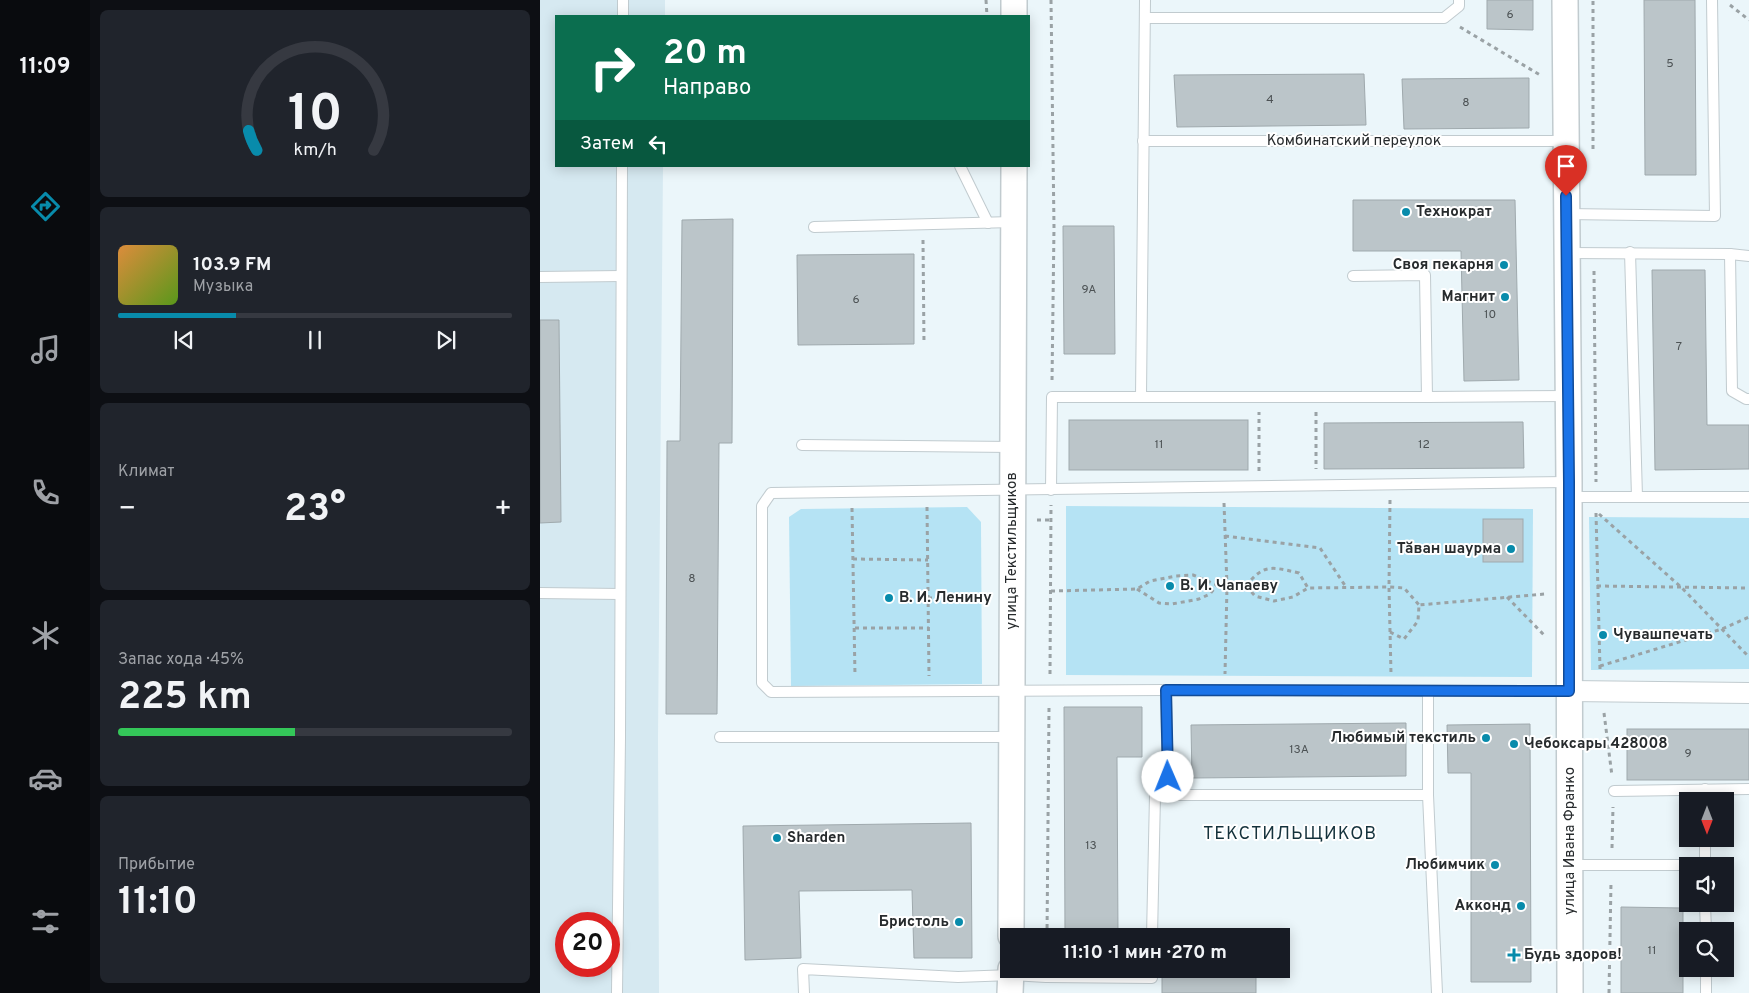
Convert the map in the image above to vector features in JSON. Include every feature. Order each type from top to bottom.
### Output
[{"type":"street","points":[[1014,0],[1014,15]]},
{"type":"street","name":"улица Ивана Франко","points":[[1565,0],[1569,490],[1570,993]]},
{"type":"street","name":"улица Текстильщиков","points":[[1011,928],[1014,167]]},
{"type":"street","points":[[1569,691],[1749,693]]},
{"type":"lane","points":[[623,0],[623,15]]},
{"type":"lane","points":[[1141,397],[1145,0]]},
{"type":"lane","points":[[1145,18],[1444,18],[1459,6],[1459,0]]},
{"type":"lane","points":[[1566,214],[1715,216],[1712,0]]},
{"type":"lane","name":"Комбинатский переулок","points":[[1143,141],[1565,141]]},
{"type":"lane","points":[[617,993],[622,167]]},
{"type":"lane","points":[[960,167],[988,223]]},
{"type":"lane","points":[[814,227],[1013,222]]},
{"type":"lane","points":[[1567,253],[1630,252],[1749,256]]},
{"type":"lane","points":[[1630,252],[1637,497]]},
{"type":"lane","points":[[1730,254],[1732,391],[1749,399]]},
{"type":"lane","points":[[1353,276],[1425,275],[1427,397]]},
{"type":"lane","points":[[540,277],[621,276]]},
{"type":"lane","points":[[1051,490],[1052,397],[1568,396]]},
{"type":"lane","points":[[802,446],[1013,447]]},
{"type":"lane","points":[[1569,691],[1166,690],[771,692],[762,683],[762,506],[771,493],[1390,484],[1569,490],[1637,497],[1749,497]]},
{"type":"lane","points":[[540,594],[620,594]]},
{"type":"lane","points":[[1166,690],[1168,795]]},
{"type":"lane","points":[[1428,691],[1428,794],[1437,993]]},
{"type":"lane","points":[[720,737],[1012,737]]},
{"type":"lane","points":[[1614,791],[1749,789]]},
{"type":"lane","points":[[1152,928],[1155,795],[1428,794]]},
{"type":"lane","points":[[1570,865],[1679,865]]},
{"type":"lane","points":[[804,993],[803,969],[1010,979],[1028,978]]},
{"type":"lane","points":[[1706,977],[1706,993]]},
{"type":"path","points":[[986,0],[987,15]]},
{"type":"path","points":[[1051,0],[1054,227],[1052,397]]},
{"type":"path","points":[[1724,0],[1749,20]]},
{"type":"path","points":[[1444,18],[1543,76]]},
{"type":"path","points":[[923,224],[924,344]]},
{"type":"path","points":[[1258,486],[1259,397]]},
{"type":"path","points":[[1316,397],[1316,486]]},
{"type":"path","points":[[1390,484],[1391,690]]},
{"type":"path","points":[[1223,487],[1227,586],[1224,690]]},
{"type":"path","points":[[1047,928],[1051,490]]},
{"type":"path","points":[[927,491],[929,692]]},
{"type":"path","points":[[852,493],[856,692]]},
{"type":"path","points":[[1596,512],[1682,588],[1749,657]]},
{"type":"path","points":[[1225,536],[1320,548],[1346,587]]},
{"type":"path","points":[[853,559],[928,560]]},
{"type":"path","points":[[1246,586],[1256,574],[1273,567],[1299,573],[1308,588]]},
{"type":"path","points":[[1051,591],[1137,589],[1150,581],[1193,575],[1217,585],[1246,586]]},
{"type":"path","points":[[1137,589],[1158,603],[1172,604],[1200,599],[1210,594],[1217,585]]},
{"type":"path","points":[[1246,586],[1254,596],[1274,601],[1293,597],[1308,588],[1404,588],[1419,604],[1418,621],[1404,639],[1390,632]]},
{"type":"path","points":[[1597,586],[1749,588]]},
{"type":"path","points":[[1419,604],[1547,594]]},
{"type":"path","points":[[1507,597],[1548,639]]},
{"type":"path","points":[[928,598],[988,598]]},
{"type":"path","points":[[1600,666],[1722,630],[1749,617]]},
{"type":"path","points":[[855,628],[929,628]]},
{"type":"shaded area","points":[[540,0],[665,0],[665,15],[555,15],[555,167],[663,167],[658,738],[659,993],[540,993]]},
{"type":"shaded area","points":[[1066,506],[1533,509],[1532,677],[1066,675]]},
{"type":"shaded area","points":[[967,507],[981,522],[982,684],[791,686],[789,517],[801,509]]},
{"type":"shaded area","points":[[1589,517],[1749,518],[1749,669],[1591,670]]},
{"type":"building","points":[[1487,0],[1533,0],[1533,30],[1487,29]]},
{"type":"building","points":[[1644,0],[1695,0],[1696,175],[1645,175]]},
{"type":"building","points":[[1364,74],[1366,125],[1177,127],[1174,75]]},
{"type":"building","points":[[1529,78],[1529,128],[1404,129],[1402,79]]},
{"type":"building","points":[[1353,200],[1515,200],[1519,380],[1464,381],[1461,251],[1353,251]]},
{"type":"building","points":[[733,219],[732,443],[719,443],[717,714],[666,714],[667,441],[680,441],[682,220]]},
{"type":"building","points":[[1063,226],[1114,226],[1115,354],[1064,354]]},
{"type":"building","points":[[914,254],[914,344],[798,345],[797,255]]},
{"type":"building","points":[[1652,270],[1705,270],[1707,425],[1749,425],[1749,469],[1655,470]]},
{"type":"building","points":[[540,320],[559,320],[561,522],[540,523]]},
{"type":"building","points":[[1069,420],[1248,420],[1248,470],[1069,470]]},
{"type":"building","points":[[1523,422],[1524,468],[1324,469],[1324,423]]},
{"type":"building","points":[[1483,519],[1523,519],[1523,562],[1483,562]]},
{"type":"building","points":[[1064,707],[1142,707],[1142,757],[1117,757],[1118,928],[1065,928]]},
{"type":"building","points":[[1406,723],[1406,776],[1192,778],[1191,725]]},
{"type":"building","points":[[1530,724],[1531,982],[1471,982],[1471,773],[1448,773],[1447,725]]},
{"type":"building","points":[[1627,729],[1749,729],[1749,780],[1627,780]]},
{"type":"building","points":[[971,823],[972,958],[914,958],[912,890],[799,891],[801,958],[745,960],[743,826]]},
{"type":"building","points":[[1621,907],[1679,908],[1679,912],[1683,912],[1683,922],[1679,922],[1679,977],[1683,977],[1683,993],[1621,993]]},
{"type":"building","points":[[1162,978],[1256,978],[1256,993],[1162,993]]},
{"type":"place","name":"Технократ","points":[[1406,212]]},
{"type":"place","name":"Своя пекарня","points":[[1504,265]]},
{"type":"place","name":"Магнит","points":[[1505,297]]},
{"type":"place","name":"Тӑван шаурма","points":[[1511,549]]},
{"type":"place","name":"В. И. Чапаеву","points":[[1170,586]]},
{"type":"place","name":"В. И. Ленину","points":[[889,598]]},
{"type":"place","name":"Чувашпечать","points":[[1603,635]]},
{"type":"place","name":"Любимый текстиль","points":[[1486,738]]},
{"type":"place","name":"Чебоксары 428008","points":[[1514,744]]},
{"type":"place","name":"Sharden","points":[[777,838]]},
{"type":"place","name":"Любимчик","points":[[1495,865]]},
{"type":"place","name":"Акконд","points":[[1521,906]]},
{"type":"place","name":"Бристоль","points":[[959,922]]},
{"type":"place","name":"Будь здоров!","points":[[1514,955]]},
{"type":"district","name":"ТЕКСТИЛЬЩИКОВ","points":[[1290,834]]},
{"type":"route","points":[[1168,777],[1166,690],[1569,691],[1566,196]]}]
